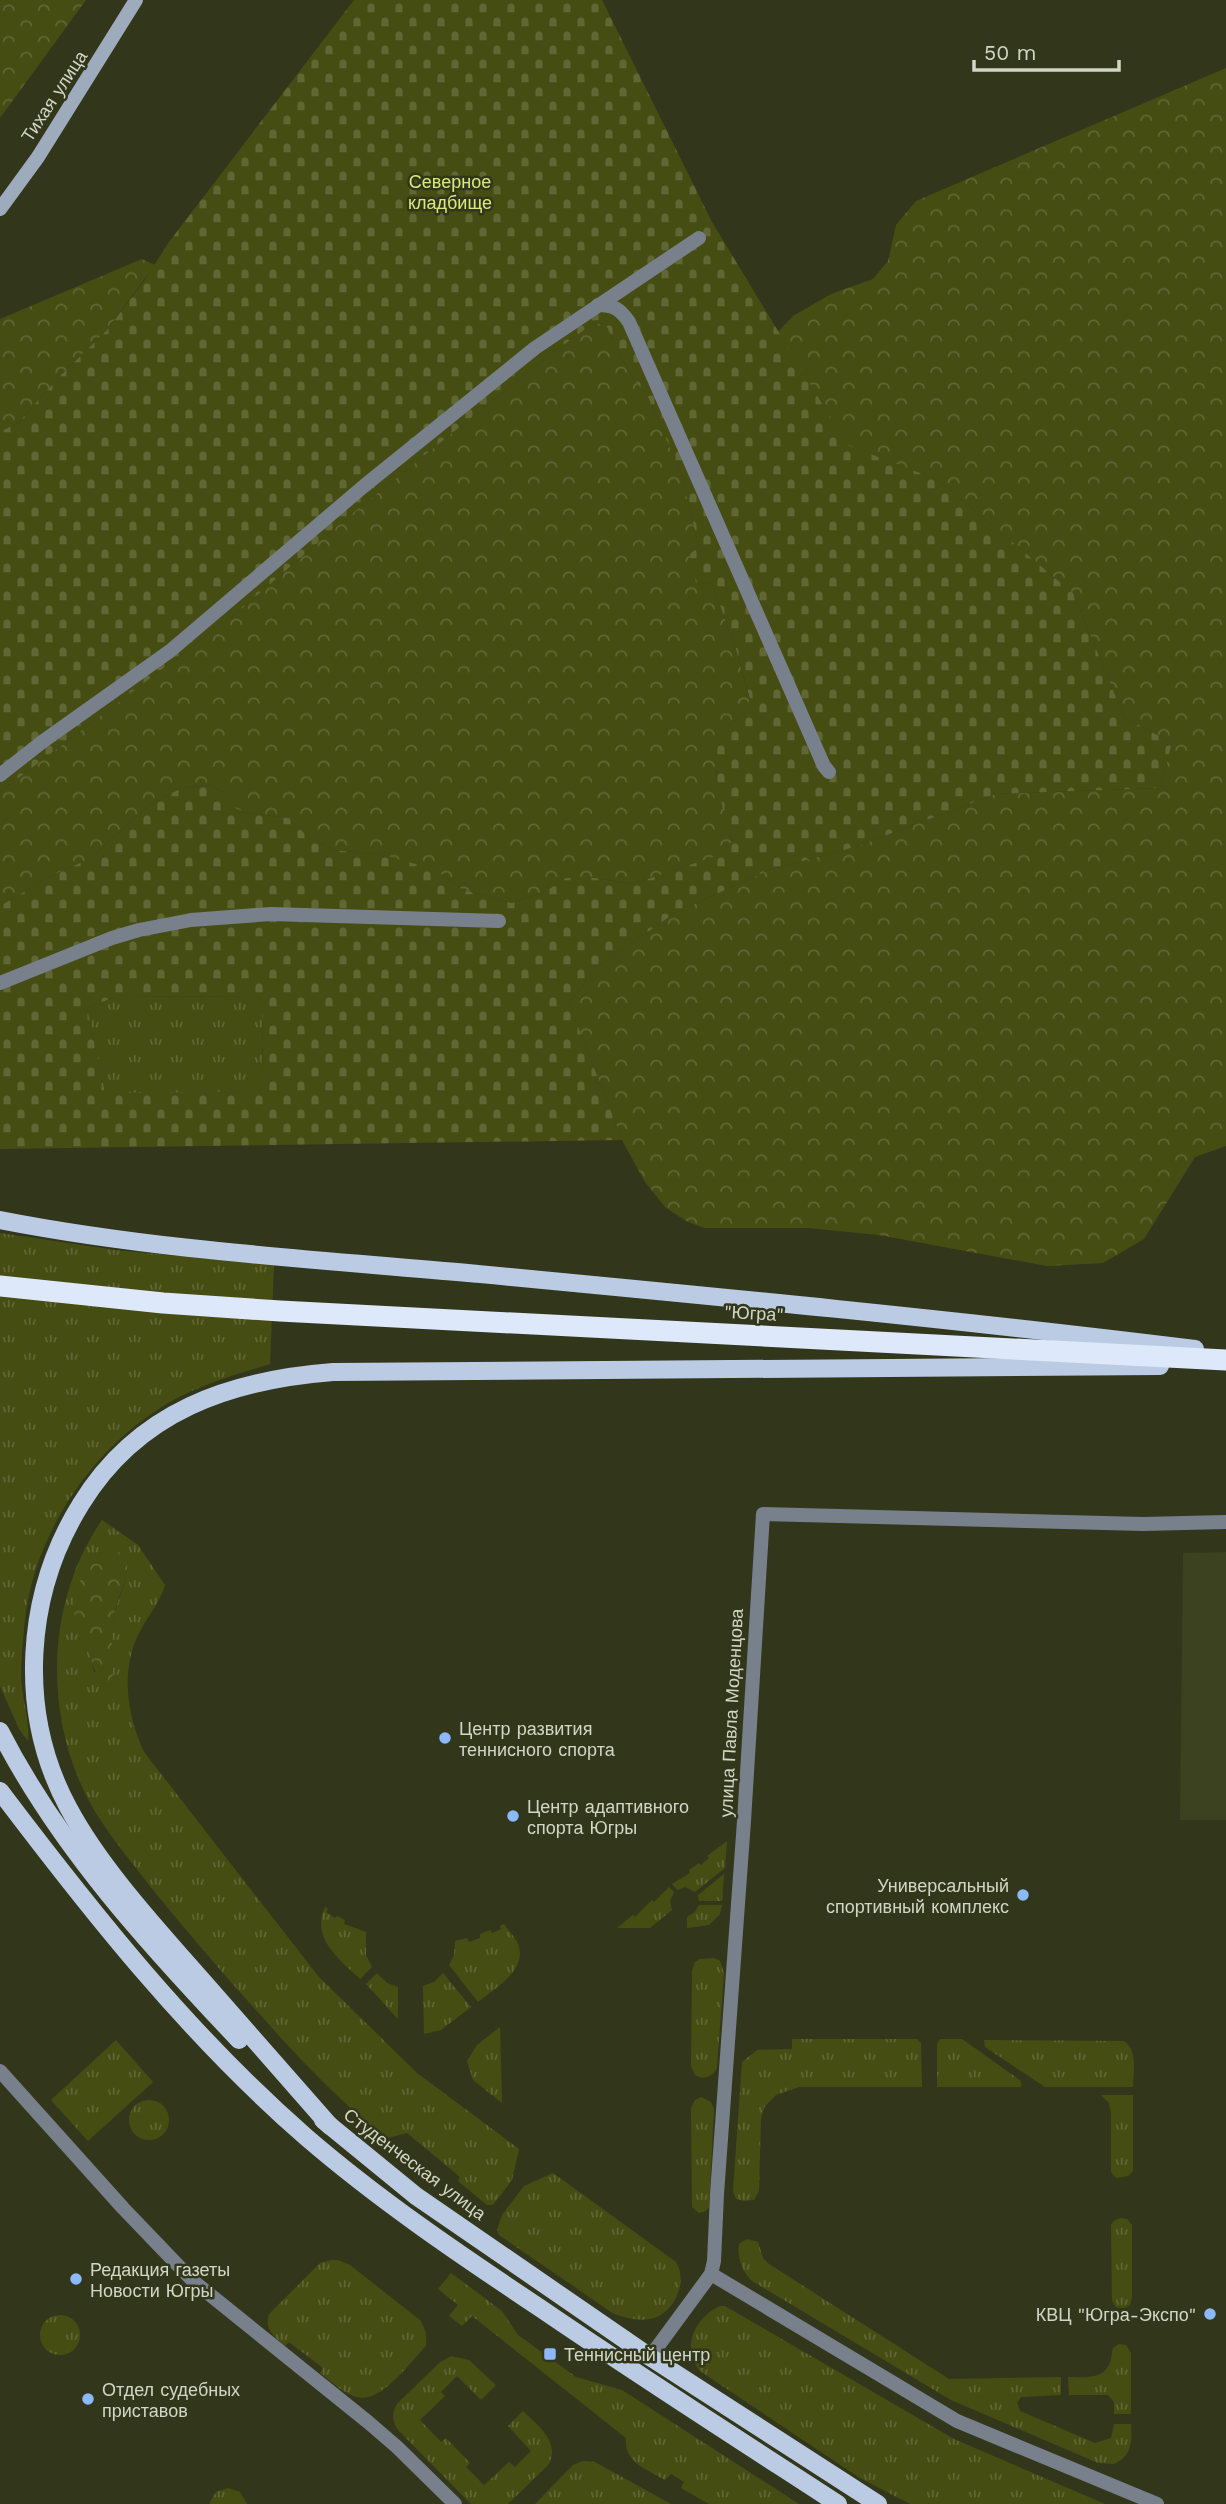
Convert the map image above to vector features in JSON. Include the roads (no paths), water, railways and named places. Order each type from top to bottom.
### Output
[{"type":"highway","name":"\"Югра\"","points":[[0,1286],[163,1303],[280,1311],[1226,1363]]},
{"type":"main road","name":"Тихая улица","points":[[0,209],[38,157],[136,0]]},
{"type":"main road","points":[[0,1220],[119,1241],[887,1314],[1226,1353]]},
{"type":"main road","points":[[330,2126],[171,1945],[110,1870],[67,1807],[45,1747],[36,1705],[34,1679],[37,1622],[42,1590],[52,1559],[68,1526],[104,1472],[126,1450],[177,1412],[210,1396],[291,1375],[333,1372],[1226,1363]]},
{"type":"main road","name":"Студенческая улица","points":[[0,1731],[16,1760],[77,1851],[139,1931],[242,2043],[330,2126],[416,2196],[650,2357],[878,2504]]},
{"type":"main road","points":[[0,1791],[83,1899],[168,2000],[253,2087],[306,2136],[401,2213],[479,2267],[838,2504]]},
{"type":"street","points":[[0,775],[42,741],[170,651],[364,486],[535,348],[699,238]]},
{"type":"street","points":[[598,305],[612,305],[629,322],[778,665],[829,772]]},
{"type":"street","points":[[0,983],[112,938],[191,920],[271,915],[499,921]]},
{"type":"street","name":"улица Павла Моденцова","points":[[650,2357],[711,2274],[714,2261],[762,1514],[1130,1524],[1226,1522]]},
{"type":"street","points":[[0,2071],[128,2214],[193,2281],[377,2430],[455,2504]]},
{"type":"street","points":[[711,2274],[957,2421],[1157,2504]]},
{"type":"place","name":"Центр развития теннисного спорта","points":[[445,1738]]},
{"type":"place","name":"Центр адаптивного спорта Югры","points":[[513,1816]]},
{"type":"place","name":"Универсальный спортивный комплекс","points":[[1023,1895]]},
{"type":"place","name":"Редакция газеты Новости Югры","points":[[76,2279]]},
{"type":"place","name":"КВЦ \"Югра-Экспо\"","points":[[1210,2314]]},
{"type":"place","name":"Теннисный центр","points":[[550,2354]]},
{"type":"place","name":"Отдел судебных приставов","points":[[88,2399]]},
{"type":"park label","name":"Северное кладбище","points":[[450,191]]}]
